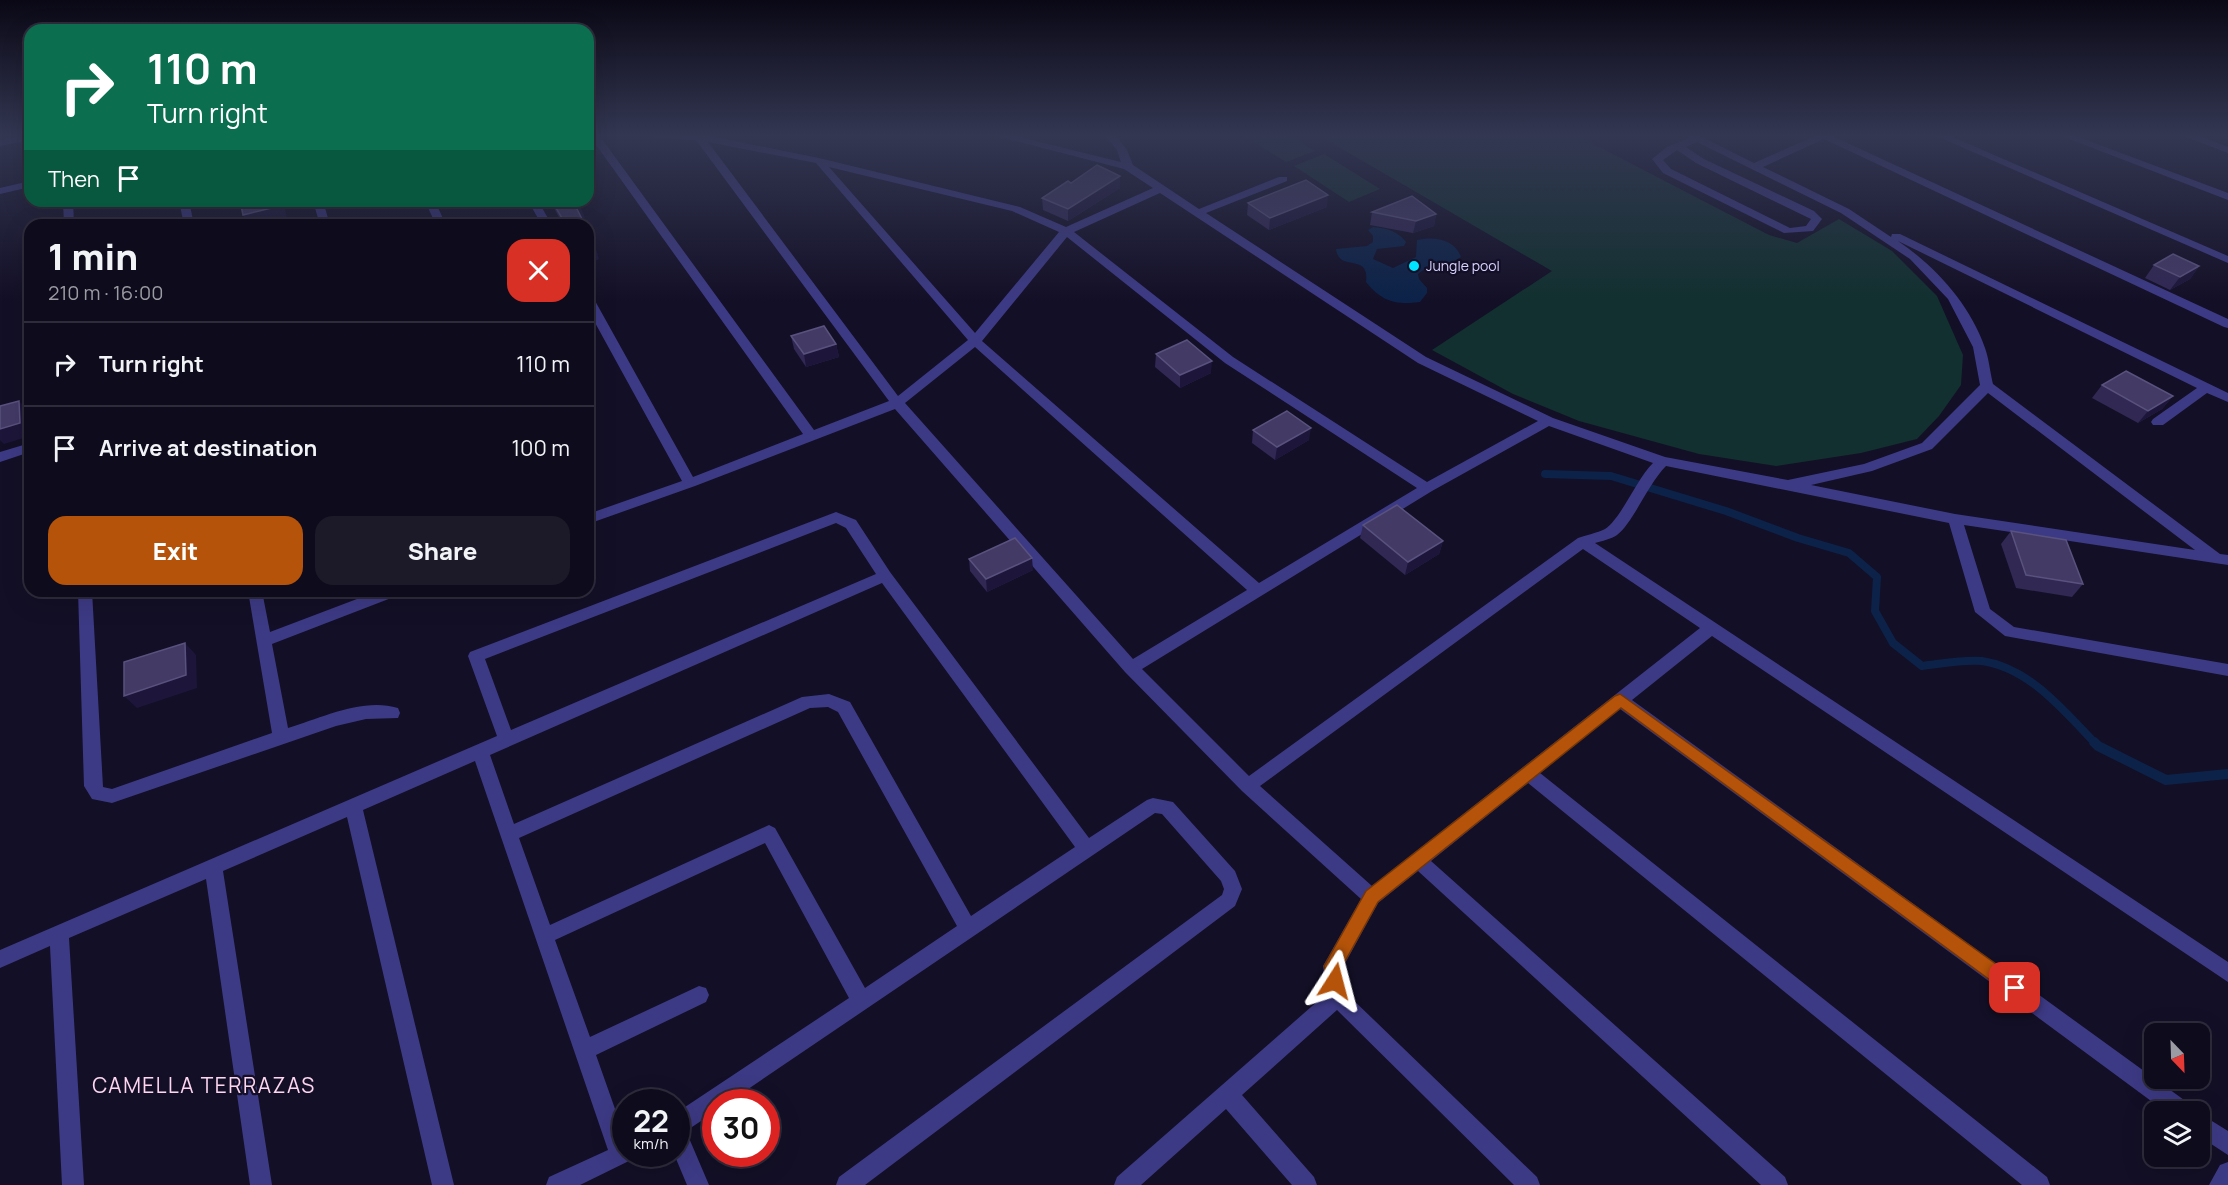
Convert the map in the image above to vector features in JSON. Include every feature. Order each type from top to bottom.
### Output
[{"type":"street","points":[[634,190],[811,436]]},
{"type":"street","points":[[739,190],[897,403],[1131,668],[1248,786],[1372,897]]},
{"type":"street","points":[[845,190],[975,341],[1258,591]]},
{"type":"street","points":[[941,190],[1016,209],[1066,231],[1229,360],[1427,488]]},
{"type":"street","points":[[594,517],[690,483],[897,403],[975,341],[1066,231],[1157,190]]},
{"type":"street","points":[[1162,190],[1422,360],[1548,421],[1663,461],[1955,519],[2223,559]]},
{"type":"street","points":[[1197,213],[1254,190]]},
{"type":"street","points":[[1706,190],[1788,231],[1809,229],[1817,219],[1810,213],[1762,190]]},
{"type":"street","points":[[1802,190],[2228,398]]},
{"type":"street","points":[[1942,190],[2228,324]]},
{"type":"street","points":[[2067,190],[2228,260]]},
{"type":"street","points":[[2210,190],[2228,197]]},
{"type":"street","points":[[1845,211],[1914,257],[1953,297],[1980,347],[1987,386],[2223,559]]},
{"type":"street","points":[[594,310],[690,483]]},
{"type":"street","points":[[1788,485],[1867,468],[1927,446],[1987,386]]},
{"type":"street","points":[[2158,422],[2206,387]]},
{"type":"street","points":[[1131,668],[1427,488],[1548,421]]},
{"type":"street","points":[[0,457],[24,449]]},
{"type":"street","points":[[1248,786],[1583,542],[1611,532],[1618,525],[1649,475],[1663,461]]},
{"type":"street","points":[[506,738],[476,656],[836,517],[850,524],[885,576],[1086,848]]},
{"type":"street","points":[[1955,519],[1983,612],[2010,632],[2228,670]]},
{"type":"street","points":[[1583,542],[2228,973]]},
{"type":"street","points":[[0,959],[481,753],[506,738],[885,576]]},
{"type":"street","points":[[85,597],[93,786],[98,794],[112,796],[281,737],[357,714],[382,711],[392,713]]},
{"type":"street","points":[[256,597],[281,737]]},
{"type":"street","points":[[264,641],[378,597]]},
{"type":"street","points":[[1529,1185],[1337,997],[1333,966],[1372,897],[1712,628]]},
{"type":"street","points":[[510,834],[808,702],[829,700],[844,707],[969,930]]},
{"type":"street","points":[[1620,700],[2169,1101]]},
{"type":"street","points":[[481,753],[612,1123]]},
{"type":"street","points":[[1528,773],[2039,1185]]},
{"type":"street","points":[[690,1117],[969,930],[1086,848],[1153,805],[1167,807],[1229,877],[1233,889],[1229,900],[847,1185]]},
{"type":"street","points":[[353,806],[443,1185]]},
{"type":"street","points":[[545,936],[769,833],[861,1002]]},
{"type":"street","points":[[1418,860],[1777,1185]]},
{"type":"street","points":[[213,868],[261,1185]]},
{"type":"street","points":[[59,935],[73,1185]]},
{"type":"street","points":[[585,1050],[699,995]]},
{"type":"street","points":[[1125,1185],[1337,997]]},
{"type":"street","points":[[1227,1094],[1306,1185]]},
{"type":"street","points":[[2210,1131],[2228,1144]]},
{"type":"street","points":[[557,1185],[612,1158]]},
{"type":"street","points":[[690,1166],[698,1185]]},
{"type":"street","points":[[2220,1185],[2228,1173]]},
{"type":"green space","points":[[1331,190],[1377,190],[1349,202]]},
{"type":"green space","points":[[1413,190],[1683,190],[1769,235],[1797,243],[1839,219],[1892,251],[1937,296],[1963,355],[1961,385],[1939,416],[1917,439],[1861,453],[1776,466],[1699,454],[1579,421],[1513,394],[1432,350],[1552,271]]},
{"type":"water","name":"Jungle pool","points":[[1373,227],[1391,231],[1406,242],[1404,246],[1377,249],[1373,259],[1393,268],[1416,257],[1417,240],[1443,240],[1454,246],[1461,257],[1428,268],[1418,274],[1419,279],[1427,288],[1427,293],[1420,302],[1390,301],[1378,294],[1366,282],[1366,273],[1363,268],[1343,260],[1338,256],[1336,249],[1367,246],[1373,242],[1373,236],[1368,230]]},
{"type":"building","points":[[1054,190],[1097,190],[1068,209],[1042,198]]},
{"type":"building","points":[[1280,190],[1321,190],[1328,195],[1270,218],[1248,203]]},
{"type":"building","points":[[1412,196],[1436,214],[1416,221],[1372,212]]},
{"type":"building","points":[[241,207],[276,207],[243,215]]},
{"type":"building","points":[[556,207],[576,207],[582,219],[562,219]]},
{"type":"building","points":[[2173,254],[2199,266],[2180,277],[2154,265]]},
{"type":"building","points":[[824,326],[836,344],[804,354],[791,336]]},
{"type":"building","points":[[1187,340],[1212,361],[1180,375],[1156,354]]},
{"type":"building","points":[[2126,371],[2173,396],[2148,411],[2102,385]]},
{"type":"building","points":[[19,401],[20,423],[0,429],[0,406]]},
{"type":"building","points":[[1287,411],[1311,428],[1277,447],[1253,430]]},
{"type":"building","points":[[1397,505],[1443,541],[1408,562],[1363,525]]},
{"type":"building","points":[[2011,531],[2066,540],[2083,584],[2026,575]]},
{"type":"building","points":[[1015,538],[1032,558],[986,579],[969,559]]},
{"type":"building","points":[[185,643],[186,675],[124,696],[124,662]]},
{"type":"waterway","points":[[1545,474],[1611,476],[1726,511],[1798,538],[1849,553],[1877,577],[1875,611],[1893,643],[1922,666],[1960,661],[1982,661],[2016,672],[2045,693],[2095,743]]},
{"type":"waterway","points":[[2095,743],[2166,780],[2228,774]]},
{"type":"place","name":"Jungle pool","points":[[1414,266]]},
{"type":"district","name":"CAMELLA TERRAZAS","points":[[204,1086]]},
{"type":"route","points":[[1335,981],[1333,966],[1348,935],[1372,897],[1620,700],[2015,988]]}]
